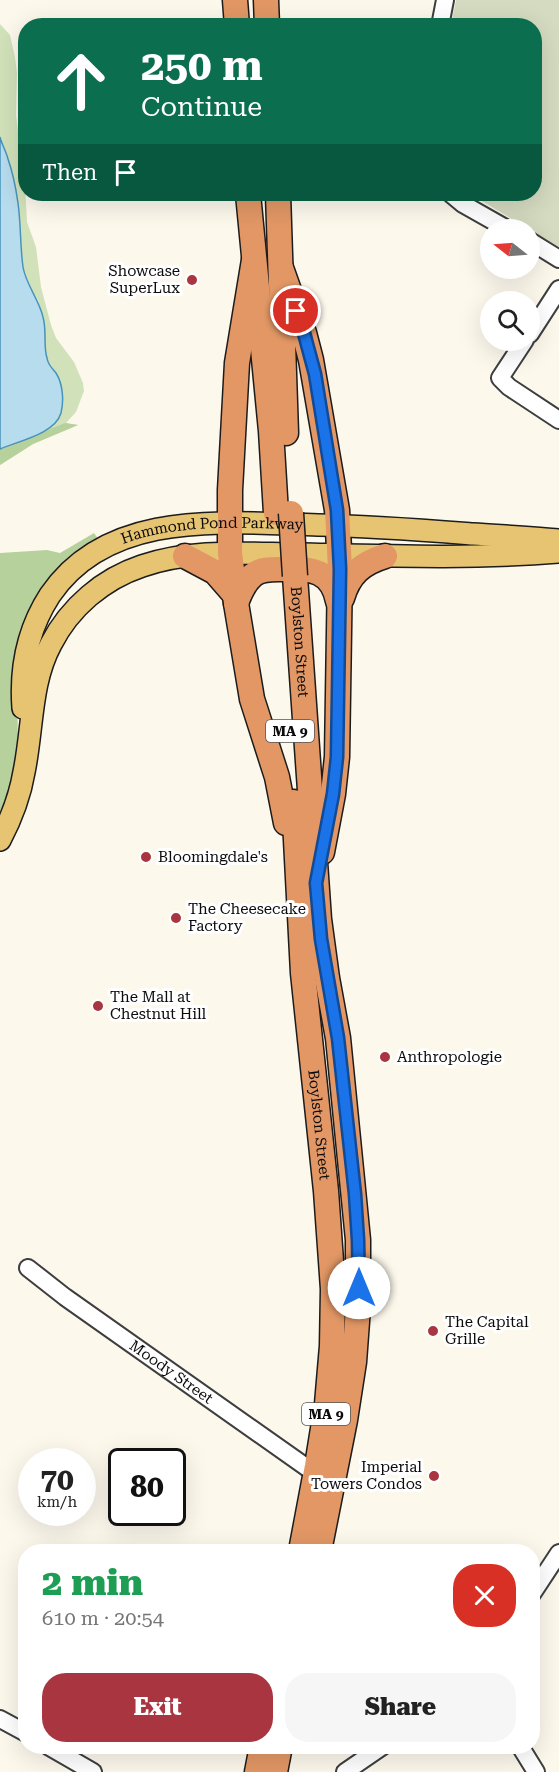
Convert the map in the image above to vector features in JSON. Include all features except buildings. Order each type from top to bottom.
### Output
[{"type":"highway","points":[[235,0],[236,18]]},
{"type":"highway","points":[[266,0],[267,18]]},
{"type":"highway","name":"Boylston Street","points":[[249,201],[271,431],[284,513]]},
{"type":"highway","name":"Boylston Street","points":[[278,201],[285,422],[284,513],[294,798],[307,886],[321,939],[338,1038],[355,1194],[359,1275],[356,1341],[350,1390],[320,1544]]},
{"type":"highway","points":[[254,260],[237,363],[230,553],[235,599],[252,699],[281,791],[307,886]]},
{"type":"highway","points":[[281,268],[304,333],[315,374],[334,494],[339,555],[336,770],[331,807],[307,886]]},
{"type":"highway","points":[[185,556],[201,562],[215,572],[227,584],[235,599]]},
{"type":"highway","points":[[339,609],[345,587],[355,572],[368,563],[385,556]]},
{"type":"highway","points":[[235,599],[245,584],[258,572],[304,568],[317,571],[331,583],[339,609]]},
{"type":"highway","name":"Boylston Street","points":[[301,1544],[316,1474],[329,1385],[333,1336],[333,1289],[326,1191],[303,973],[307,886]]},
{"type":"highway","points":[[257,1772],[260,1754]]},
{"type":"highway","points":[[275,1772],[278,1754]]},
{"type":"main road","name":"Hammond Pond Parkway","points":[[27,753],[23,691],[26,654],[39,614],[62,580],[83,560],[98,550],[130,536],[185,525],[230,523],[426,530],[559,540]]},
{"type":"main road","name":"Hammond Pond Parkway","points":[[0,840],[17,800],[27,753],[38,679],[51,644],[70,616],[89,596],[122,574],[144,565],[185,556],[230,553],[468,556],[559,552]]},
{"type":"street","points":[[442,18],[445,0]]},
{"type":"street","points":[[459,201],[490,219]]},
{"type":"street","points":[[540,247],[559,259]]},
{"type":"street","points":[[540,318],[559,289]]},
{"type":"street","points":[[518,351],[500,378],[509,387],[559,420]]},
{"type":"street","name":"Moody Street","points":[[28,1268],[65,1297],[316,1474]]},
{"type":"street","points":[[540,1582],[559,1553]]},
{"type":"street","points":[[0,1719],[18,1729]]},
{"type":"street","points":[[62,1754],[93,1772]]},
{"type":"street","points":[[345,1772],[371,1754]]},
{"type":"street","points":[[525,1754],[536,1772]]},
{"type":"green space","points":[[456,0],[559,0],[559,247],[540,236],[540,219],[512,219],[482,201],[542,201],[542,18],[452,18]]},
{"type":"green space","points":[[0,24],[10,35],[17,73],[18,201],[26,201],[27,222],[36,247],[41,287],[51,325],[56,338],[74,362],[84,391],[76,412],[66,423],[78,425],[33,444],[0,465],[0,449],[9,445],[56,373],[48,365],[45,352],[44,319],[23,268],[18,202],[8,159],[0,137]]},
{"type":"green space","points":[[65,423],[78,425],[33,444],[0,465],[0,449]]},
{"type":"green space","points":[[94,533],[99,540],[78,553],[17,680],[18,745],[13,776],[0,816],[0,553],[47,550],[60,553]]},
{"type":"water","points":[[0,137],[13,175],[25,274],[41,310],[49,365],[58,377],[63,398],[61,413],[44,432],[0,449]]},
{"type":"place","name":"Showcase SuperLux","points":[[192,280]]},
{"type":"place","name":"Bloomingdale's","points":[[146,857]]},
{"type":"place","name":"The Cheesecake Factory","points":[[176,918]]},
{"type":"place","name":"The Mall at Chestnut Hill","points":[[98,1006]]},
{"type":"place","name":"Anthropologie","points":[[385,1057]]},
{"type":"place","name":"The Capital Grille","points":[[433,1331]]},
{"type":"place","name":"Imperial Towers Condos","points":[[434,1476]]},
{"type":"route","points":[[296,311],[315,374],[337,510],[340,569],[337,757],[333,794],[316,883],[321,939],[338,1038],[355,1194],[359,1288]]}]
